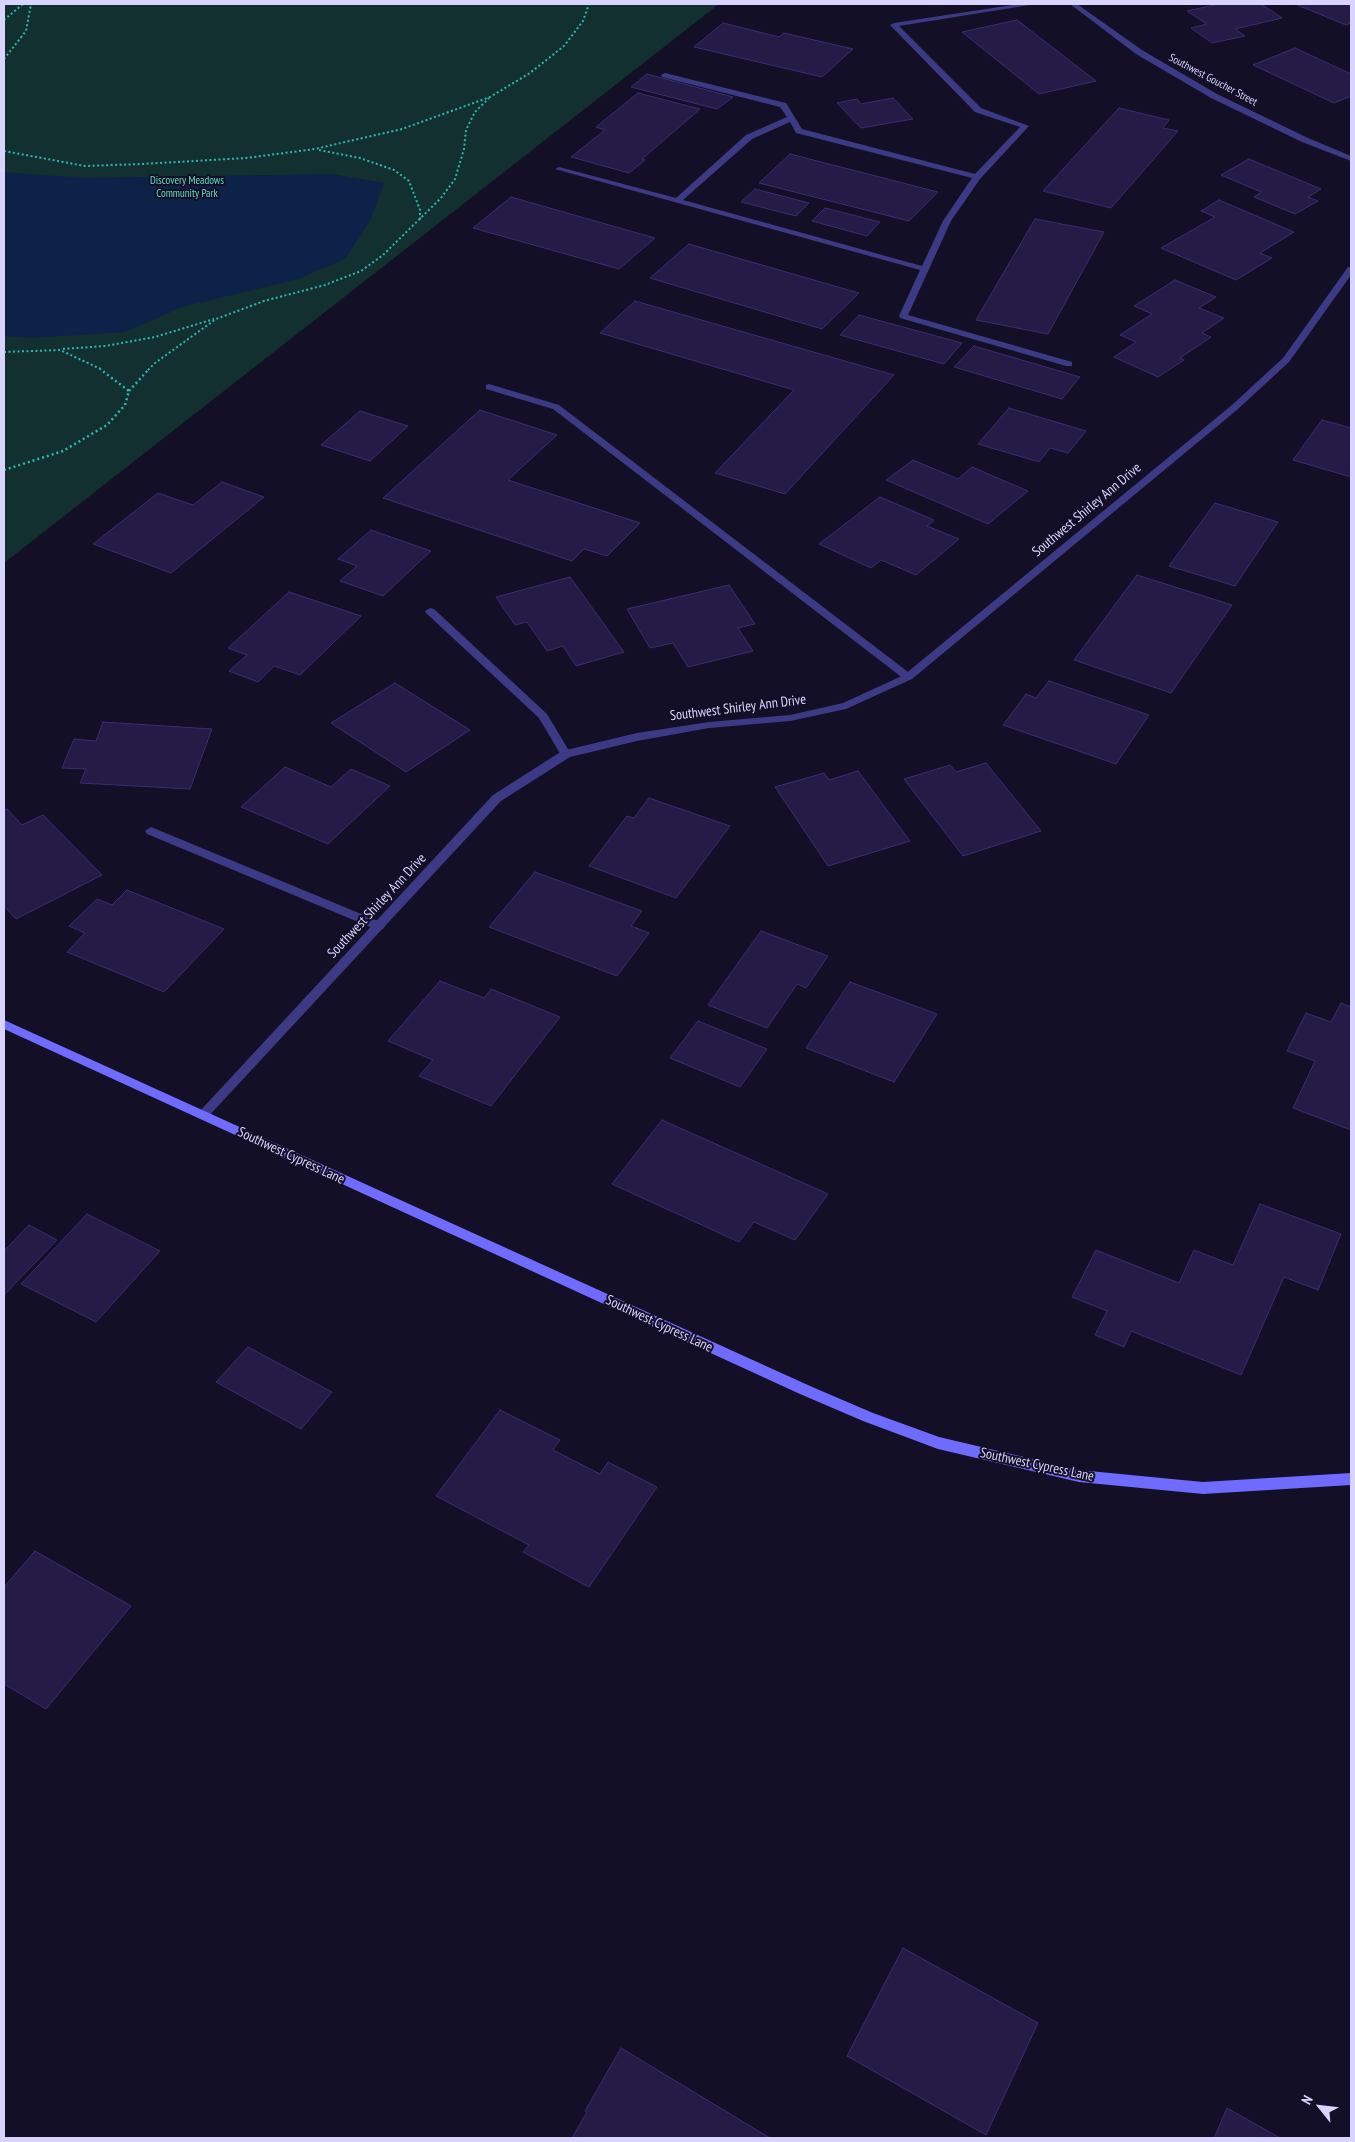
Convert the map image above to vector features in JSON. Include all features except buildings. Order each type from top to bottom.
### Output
[{"type":"main road","name":"Southwest Cypress Lane","points":[[4,1024],[805,1390],[868,1417],[938,1443],[1079,1476],[1203,1488],[1351,1479]]},
{"type":"street","points":[[1032,4],[894,25],[978,110],[1025,126],[977,177],[947,222],[903,316],[1069,364]]},
{"type":"street","name":"Southwest Goucher Street","points":[[1074,4],[1139,52],[1214,96],[1305,140],[1351,159]]},
{"type":"street","points":[[665,75],[783,105],[799,131],[977,177]]},
{"type":"street","points":[[678,201],[749,137],[792,118]]},
{"type":"street","points":[[559,168],[925,269]]},
{"type":"street","name":"Southwest Shirley Ann Drive","points":[[203,1116],[497,798],[566,754],[637,737],[709,725],[790,718],[846,706],[908,677],[1235,407],[1286,360],[1351,269]]},
{"type":"street","points":[[489,386],[556,407],[908,677]]},
{"type":"street","points":[[430,611],[542,716],[566,754]]},
{"type":"street","points":[[151,831],[379,926]]},
{"type":"path","points":[[4,20],[23,4]]},
{"type":"path","points":[[4,59],[26,31],[31,4]]},
{"type":"path","points":[[4,151],[84,166],[246,158],[316,149],[402,129],[490,97],[530,73],[564,46],[583,21],[589,4]]},
{"type":"path","points":[[4,352],[105,346],[154,337],[216,319],[264,302],[326,286],[361,271],[384,255],[442,198],[455,179],[464,149],[466,130],[474,112],[490,97]]},
{"type":"path","points":[[4,147],[12,152]]},
{"type":"path","points":[[316,149],[360,158],[394,170],[409,181],[420,210],[420,220]]},
{"type":"path","points":[[4,470],[63,451],[107,425],[125,405],[129,391],[155,363],[216,319]]},
{"type":"path","points":[[60,350],[104,371],[129,391]]},
{"type":"green space","name":"Discovery Meadows Community Park","points":[[4,4],[719,4],[4,563]]},
{"type":"water","points":[[4,172],[81,178],[332,174],[384,183],[370,221],[345,259],[298,279],[182,307],[125,332],[31,338],[4,336]]}]
